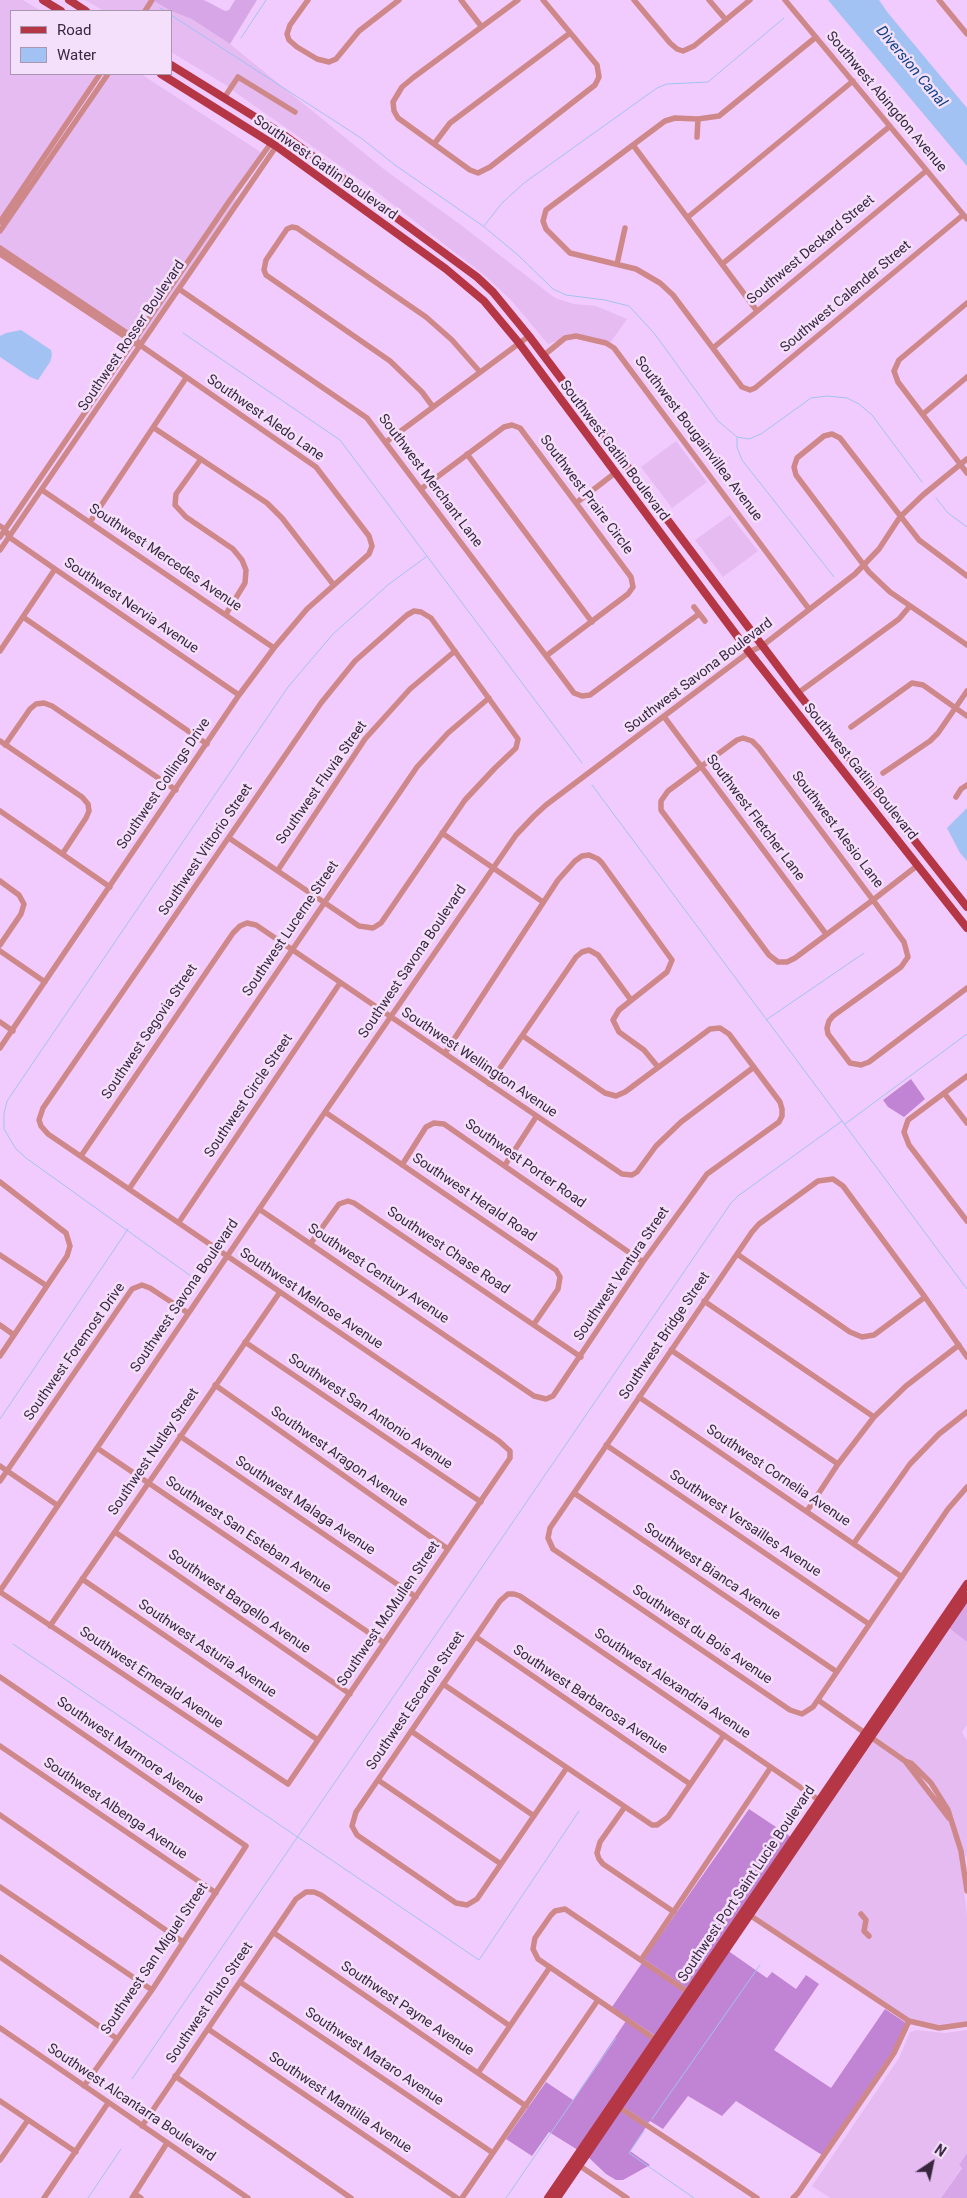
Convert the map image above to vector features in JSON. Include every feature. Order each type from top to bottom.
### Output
[{"type":"main road","points":[[43,0],[59,10]]},
{"type":"main road","points":[[69,0],[84,10]]},
{"type":"main road","name":"Southwest Gatlin Boulevard","points":[[172,66],[281,134],[477,277],[510,310],[798,694],[967,907]]},
{"type":"main road","name":"Southwest Gatlin Boulevard","points":[[163,75],[274,144],[471,289],[500,318],[749,652],[967,928]]},
{"type":"main road","name":"Southwest Port Saint Lucie Boulevard","points":[[548,2198],[619,2107],[688,1992],[817,1817],[868,1734],[967,1584]]},
{"type":"main road","name":"Southwest Port Saint Lucie Boulevard","points":[[557,2198],[577,2163],[747,1913],[819,1800],[939,1638],[967,1596]]},
{"type":"main road","points":[[939,1638],[941,1622]]},
{"type":"main road","points":[[817,1817],[819,1800]]},
{"type":"street","points":[[308,0],[290,25],[287,34],[289,40],[317,59],[329,62],[336,59],[359,32],[399,0]]},
{"type":"street","points":[[461,0],[481,26]]},
{"type":"street","points":[[518,0],[414,77],[397,94],[394,102],[394,111],[398,118],[470,170],[478,173],[490,166],[595,85],[599,77],[597,65],[543,0]]},
{"type":"street","points":[[634,0],[670,43],[680,50],[686,50],[694,46],[750,0]]},
{"type":"street","points":[[710,0],[726,20]]},
{"type":"street","name":"Southwest Abingdon Avenue","points":[[785,0],[965,217]]},
{"type":"street","points":[[939,0],[966,31]]},
{"type":"street","points":[[434,144],[450,123],[570,33]]},
{"type":"street","points":[[712,348],[673,295],[660,283],[636,269],[570,253],[546,229],[542,221],[546,210],[665,120],[719,116],[816,37]]},
{"type":"street","points":[[0,222],[99,75]]},
{"type":"street","points":[[0,231],[107,75]]},
{"type":"street","points":[[224,98],[238,77],[294,112]]},
{"type":"street","points":[[688,217],[853,81]]},
{"type":"street","points":[[697,137],[698,119]]},
{"type":"street","points":[[722,264],[890,126]]},
{"type":"street","name":"Southwest Rosser Boulevard","points":[[0,536],[3,527],[281,134]]},
{"type":"street","name":"Southwest Rosser Boulevard","points":[[0,550],[179,289],[274,144]]},
{"type":"street","points":[[633,145],[757,311]]},
{"type":"street","name":"Southwest Deckard Street","points":[[712,348],[926,170]]},
{"type":"street","name":"Southwest Calender Street","points":[[712,348],[742,387],[750,390],[755,388],[965,217]]},
{"type":"street","points":[[433,407],[422,392],[390,361],[266,275],[264,270],[266,260],[287,229],[297,228],[426,317],[452,340],[480,372]]},
{"type":"street","points":[[617,264],[625,228]]},
{"type":"street","name":"Southwest Aledo Lane","points":[[0,248],[134,341]]},
{"type":"street","name":"Southwest Aledo Lane","points":[[0,254],[140,345],[316,466],[369,536],[372,546],[370,552]]},
{"type":"street","name":"Southwest Merchant Lane","points":[[179,289],[353,406],[367,418],[574,693],[582,696],[590,695],[699,614]]},
{"type":"street","points":[[967,303],[899,360],[894,371],[898,382],[967,473]]},
{"type":"street","points":[[386,442],[529,336]]},
{"type":"street","name":"Southwest Bougainvillea Avenue","points":[[543,356],[564,338],[576,336],[606,343],[614,348],[809,609]]},
{"type":"street","points":[[923,414],[967,377]]},
{"type":"street","points":[[90,522],[186,378]]},
{"type":"street","name":"Southwest Praire Circle","points":[[421,488],[504,427],[512,425],[520,428],[576,503],[631,577],[632,587],[628,594],[546,656]]},
{"type":"street","points":[[154,428],[268,503],[282,518],[333,584]]},
{"type":"street","points":[[967,576],[926,546],[900,517],[843,440],[832,434],[824,436],[799,455],[794,463],[796,475],[864,565],[881,584],[967,645]]},
{"type":"street","points":[[468,454],[592,622]]},
{"type":"street","points":[[201,459],[176,494],[175,505],[186,517],[233,549],[242,560],[246,570],[245,583],[226,614]]},
{"type":"street","name":"Southwest Savona Boulevard","points":[[0,1591],[324,1112],[516,835],[534,816],[749,652],[762,646],[864,565],[900,517],[923,495],[967,459]]},
{"type":"street","points":[[576,503],[615,473]]},
{"type":"street","name":"Southwest Mercedes Avenue","points":[[42,490],[274,648]]},
{"type":"street","points":[[3,527],[9,537]]},
{"type":"street","points":[[0,536],[9,537]]},
{"type":"street","name":"Southwest Nervia Avenue","points":[[9,537],[239,695]]},
{"type":"street","name":"Southwest Collings Drive","points":[[0,1048],[239,695],[274,648],[307,609],[370,552]]},
{"type":"street","points":[[0,651],[55,569]]},
{"type":"street","points":[[798,694],[899,619],[910,606]]},
{"type":"street","points":[[694,607],[705,621]]},
{"type":"street","name":"Southwest Vittorio Street","points":[[43,1129],[39,1120],[44,1108],[335,684],[374,643],[407,615],[414,612],[424,613],[431,618],[455,651]]},
{"type":"street","points":[[23,617],[207,744]]},
{"type":"street","points":[[229,838],[360,926],[370,929],[381,923],[464,800],[516,748],[518,742],[516,735],[455,651]]},
{"type":"street","name":"Southwest Fluvia Street","points":[[278,870],[365,739],[405,694],[455,651]]},
{"type":"street","points":[[851,727],[912,683],[923,685],[967,716]]},
{"type":"street","points":[[884,774],[930,741],[967,690]]},
{"type":"street","name":"Southwest Lucerne Street","points":[[129,1189],[425,757],[460,722],[489,698]]},
{"type":"street","points":[[63,853],[86,818],[89,811],[88,804],[82,797],[3,743],[36,704],[44,703],[52,706],[176,790]]},
{"type":"street","name":"Southwest Fletcher Lane","points":[[664,718],[826,934]]},
{"type":"street","name":"Southwest Alesio Lane","points":[[701,767],[736,740],[746,738],[752,741],[904,942],[908,957],[901,967],[833,1016],[829,1021],[827,1032],[850,1062],[864,1064],[967,988]]},
{"type":"street","points":[[701,767],[665,793],[660,807],[768,955],[781,963],[790,961],[873,900],[918,864]]},
{"type":"street","points":[[956,797],[961,789],[967,785]]},
{"type":"street","points":[[0,811],[110,887]]},
{"type":"street","points":[[442,833],[543,902]]},
{"type":"street","points":[[444,1053],[564,872],[579,858],[589,855],[598,859],[670,955],[672,963],[667,972],[616,1013],[614,1024],[622,1035],[644,1050],[658,1066]]},
{"type":"street","points":[[0,881],[19,895],[24,904],[21,914],[0,945]]},
{"type":"street","name":"Southwest Wellington Avenue","points":[[242,924],[250,923],[256,925],[536,1117],[618,1172],[628,1175],[638,1172],[656,1146],[681,1122],[754,1067]]},
{"type":"street","name":"Southwest Segovia Street","points":[[81,1156],[233,933],[242,924]]},
{"type":"street","points":[[489,1084],[576,957],[585,950],[598,955],[631,1000]]},
{"type":"street","points":[[0,951],[45,982]]},
{"type":"street","name":"Southwest Circle Street","points":[[179,1222],[340,983]]},
{"type":"street","points":[[0,1022],[13,1031]]},
{"type":"street","points":[[523,1036],[604,1093],[612,1096],[620,1095],[710,1028],[717,1027],[726,1031],[754,1067]]},
{"type":"street","name":"Southwest Ventura Street","points":[[482,1360],[534,1396],[546,1399],[556,1394],[643,1262],[707,1174],[781,1118],[782,1109],[780,1102],[754,1067]]},
{"type":"street","points":[[967,1076],[908,1120],[904,1132],[909,1145],[967,1221]]},
{"type":"street","points":[[944,1093],[967,1123]]},
{"type":"street","name":"Southwest Herald Road","points":[[324,1112],[556,1270],[560,1281],[558,1289],[534,1324]]},
{"type":"street","points":[[505,1165],[536,1117]]},
{"type":"street","name":"Southwest Porter Road","points":[[402,1164],[426,1127],[437,1122],[448,1126],[643,1262]]},
{"type":"street","name":"Southwest Melrose Avenue","points":[[43,1129],[227,1257],[500,1441],[510,1451],[510,1458]]},
{"type":"street","name":"Southwest Bridge Street","points":[[548,1538],[550,1528],[704,1301],[759,1224],[818,1181],[833,1179],[843,1186],[925,1297]]},
{"type":"street","points":[[0,1182],[66,1234],[70,1246],[67,1256],[0,1356]]},
{"type":"street","name":"Southwest Chase Road","points":[[311,1243],[339,1204],[352,1202],[581,1357]]},
{"type":"street","name":"Southwest Century Avenue","points":[[259,1209],[482,1360]]},
{"type":"street","points":[[737,1254],[850,1332],[862,1337],[874,1335],[925,1297],[967,1357]]},
{"type":"street","points":[[0,1255],[47,1286]]},
{"type":"street","name":"Southwest Foremost Drive","points":[[0,1481],[132,1289],[142,1286],[150,1288],[188,1314]]},
{"type":"street","name":"Southwest Nutley Street","points":[[50,1626],[280,1292]]},
{"type":"street","points":[[704,1301],[874,1417]]},
{"type":"street","points":[[0,1325],[14,1335]]},
{"type":"street","name":"Southwest San Antonio Avenue","points":[[245,1342],[481,1502]]},
{"type":"street","points":[[807,1511],[838,1464],[874,1417],[906,1386],[959,1345]]},
{"type":"street","points":[[671,1350],[838,1464]]},
{"type":"street","name":"Southwest Aragon Avenue","points":[[215,1385],[448,1549]]},
{"type":"street","name":"Southwest Cornelia Avenue","points":[[639,1397],[902,1577]]},
{"type":"street","points":[[854,1544],[910,1464],[939,1434],[967,1412]]},
{"type":"street","name":"Southwest Malaga Avenue","points":[[180,1436],[416,1597]]},
{"type":"street","name":"Southwest Versailles Avenue","points":[[606,1445],[869,1624]]},
{"type":"street","name":"Southwest San Esteban Avenue","points":[[98,1448],[384,1643]]},
{"type":"street","name":"Southwest McMullen Street","points":[[288,1784],[510,1458]]},
{"type":"street","points":[[0,1466],[57,1505]]},
{"type":"street","name":"Southwest du Bois Avenue","points":[[548,1538],[553,1549],[790,1710],[802,1714],[813,1708],[948,1509],[967,1487]]},
{"type":"street","name":"Southwest Bianca Avenue","points":[[574,1493],[837,1672]]},
{"type":"street","name":"Southwest Bargello Avenue","points":[[115,1532],[350,1694]]},
{"type":"street","name":"Southwest Asturia Avenue","points":[[82,1579],[318,1740]]},
{"type":"street","name":"Southwest Emerald Avenue","points":[[0,1591],[288,1784]]},
{"type":"street","name":"Southwest Escarole Street","points":[[501,1864],[477,1899],[467,1905],[456,1903],[357,1835],[352,1826],[356,1812],[410,1731],[500,1601],[508,1594]]},
{"type":"street","name":"Southwest Alexandria Avenue","points":[[508,1594],[520,1596],[819,1800]]},
{"type":"street","name":"Southwest Barbarosa Avenue","points":[[476,1637],[690,1784]]},
{"type":"street","name":"Southwest Marmore Avenue","points":[[0,1677],[246,1846]]},
{"type":"street","points":[[443,1684],[647,1824],[657,1825],[668,1817],[724,1735]]},
{"type":"street","points":[[818,1700],[905,1761],[923,1781],[950,1818],[961,1851],[967,1891]]},
{"type":"street","points":[[410,1731],[534,1816]]},
{"type":"street","name":"Southwest Albenga Avenue","points":[[0,1746],[216,1893]]},
{"type":"street","points":[[641,1960],[771,1767]]},
{"type":"street","points":[[378,1780],[501,1864],[566,1769]]},
{"type":"street","points":[[624,1808],[600,1842],[597,1853],[599,1859],[603,1864],[674,1912]]},
{"type":"street","points":[[0,1816],[183,1942]]},
{"type":"street","name":"Southwest San Miguel Street","points":[[84,2086],[116,2038],[152,1990],[246,1846]]},
{"type":"street","points":[[0,1887],[152,1990]]},
{"type":"street","name":"Southwest Pluto Street","points":[[142,2126],[300,1895],[310,1891],[321,1895],[510,2026]]},
{"type":"street","points":[[659,2042],[550,1967],[535,1954],[533,1945],[536,1938],[551,1915],[560,1909],[571,1911],[688,1992]]},
{"type":"street","points":[[747,1913],[909,2022],[939,2028],[967,2024]]},
{"type":"street","points":[[861,1914],[866,1920],[864,1930],[869,1936]]},
{"type":"street","name":"Southwest Payne Avenue","points":[[274,1933],[526,2106]]},
{"type":"street","points":[[0,1958],[116,2038]]},
{"type":"street","points":[[478,2073],[550,1967]]},
{"type":"street","name":"Southwest Mataro Avenue","points":[[240,1982],[493,2153]]},
{"type":"street","points":[[462,2198],[598,2000]]},
{"type":"street","points":[[793,2198],[886,2065],[909,2022]]},
{"type":"street","name":"Southwest Alcantarra Boulevard","points":[[0,2028],[248,2198]]},
{"type":"street","name":"Southwest Mantilla Avenue","points":[[208,2029],[457,2198]]},
{"type":"street","points":[[175,2076],[351,2198]]},
{"type":"street","points":[[0,2101],[76,2152]]},
{"type":"street","points":[[44,2198],[108,2103]]},
{"type":"street","points":[[619,2107],[757,2198]]},
{"type":"street","points":[[0,2160],[28,2120]]},
{"type":"street","points":[[141,2198],[133,2196],[166,2143]]},
{"type":"street","points":[[577,2163],[628,2198]]},
{"type":"shaded area","points":[[0,0],[23,0],[39,10],[10,10],[10,75],[96,75],[0,219]]},
{"type":"shaded area","points":[[85,0],[150,0],[143,10],[102,10]]},
{"type":"shaded area","points":[[204,0],[225,11],[229,10],[235,0],[257,0],[230,44],[192,19],[172,11],[154,1]]},
{"type":"shaded area","points":[[154,1],[169,10],[148,10]]},
{"type":"shaded area","points":[[172,11],[193,19],[230,44],[385,170],[461,225],[555,298],[574,304],[596,306],[627,319],[610,343],[576,334],[548,344],[511,300],[484,275],[373,189],[232,90],[238,80],[295,115],[297,112],[239,75],[229,87],[172,53]]},
{"type":"shaded area","points":[[109,75],[143,75],[262,153],[135,336],[0,245],[0,235]]},
{"type":"shaded area","points":[[234,198],[237,200],[141,341],[138,338]]},
{"type":"shaded area","points":[[676,441],[707,482],[672,508],[641,467]]},
{"type":"shaded area","points":[[730,515],[758,551],[723,577],[695,540]]},
{"type":"shaded area","points":[[911,1079],[925,1099],[904,1117],[888,1107],[883,1100]]},
{"type":"shaded area","points":[[967,1600],[967,1642],[949,1628]]},
{"type":"shaded area","points":[[949,1628],[967,1642],[967,1725],[962,1732],[967,1741],[967,1856],[965,1857],[950,1809],[932,1782],[913,1761],[905,1758],[874,1735]]},
{"type":"shaded area","points":[[871,1739],[903,1763],[915,1776],[948,1819],[959,1851],[967,1915],[967,2022],[939,2026],[910,2019],[751,1913]]},
{"type":"shaded area","points":[[749,1809],[794,1839],[691,1991],[644,1959]]},
{"type":"shaded area","points":[[727,1950],[767,1978],[772,1972],[796,1989],[806,1975],[819,1984],[774,2050],[831,2088],[885,2009],[906,2023],[892,2052],[822,2155],[736,2101],[722,2116],[688,2096],[663,2129],[650,2121],[648,2123],[619,2104]]},
{"type":"shaded area","points":[[642,1963],[688,1995],[659,2038],[612,2007]]},
{"type":"shaded area","points":[[626,2021],[656,2042],[581,2152],[549,2132],[532,2156],[506,2139],[546,2082],[573,2100]]},
{"type":"shaded area","points":[[916,2030],[945,2033],[967,2030],[967,2153],[959,2165],[962,2167],[941,2198],[830,2198],[812,2186],[899,2058],[910,2032]]},
{"type":"shaded area","points":[[617,2108],[646,2127],[630,2151],[650,2165],[623,2180],[616,2180],[606,2174],[587,2156]]},
{"type":"shaded area","points":[[967,2153],[967,2198],[941,2198],[962,2168],[959,2165]]},
{"type":"water","name":"Diversion Canal","points":[[828,0],[879,0],[967,108],[967,166]]},
{"type":"water","points":[[21,330],[51,350],[50,362],[38,380],[30,377],[0,357],[0,336]]},
{"type":"water","points":[[967,808],[967,861],[960,853],[947,828]]},
{"type":"waterway","points":[[241,38],[266,0]]},
{"type":"waterway","points":[[172,16],[361,138],[395,165],[483,226],[518,255],[553,289],[566,295],[605,300],[629,306],[654,333],[718,421],[737,437],[749,439],[761,434],[811,398],[827,396],[847,398],[859,404],[872,415],[922,482]]},
{"type":"waterway","points":[[484,226],[502,203],[524,183],[657,88],[667,84],[708,82],[784,18]]},
{"type":"waterway","points":[[183,333],[340,440],[582,763]]},
{"type":"waterway","points":[[737,438],[737,447],[742,460],[834,577]]},
{"type":"waterway","points":[[936,498],[948,513],[967,527]]},
{"type":"waterway","points":[[195,1279],[16,1149],[4,1129],[4,1114],[7,1101],[288,687],[333,634],[389,584],[426,557]]},
{"type":"waterway","points":[[592,785],[967,1289]]},
{"type":"waterway","points":[[766,1020],[864,953]]},
{"type":"waterway","points":[[845,1124],[967,1034]]},
{"type":"waterway","points":[[132,2079],[731,1203],[842,1121]]},
{"type":"waterway","points":[[0,1419],[128,1229]]},
{"type":"waterway","points":[[13,1644],[479,1960],[579,1811]]},
{"type":"waterway","points":[[652,2119],[760,1965]]},
{"type":"waterway","points":[[506,2198],[616,2038]]},
{"type":"waterway","points":[[644,2131],[629,2153],[694,2198]]},
{"type":"waterway","points":[[88,2198],[121,2149]]}]
